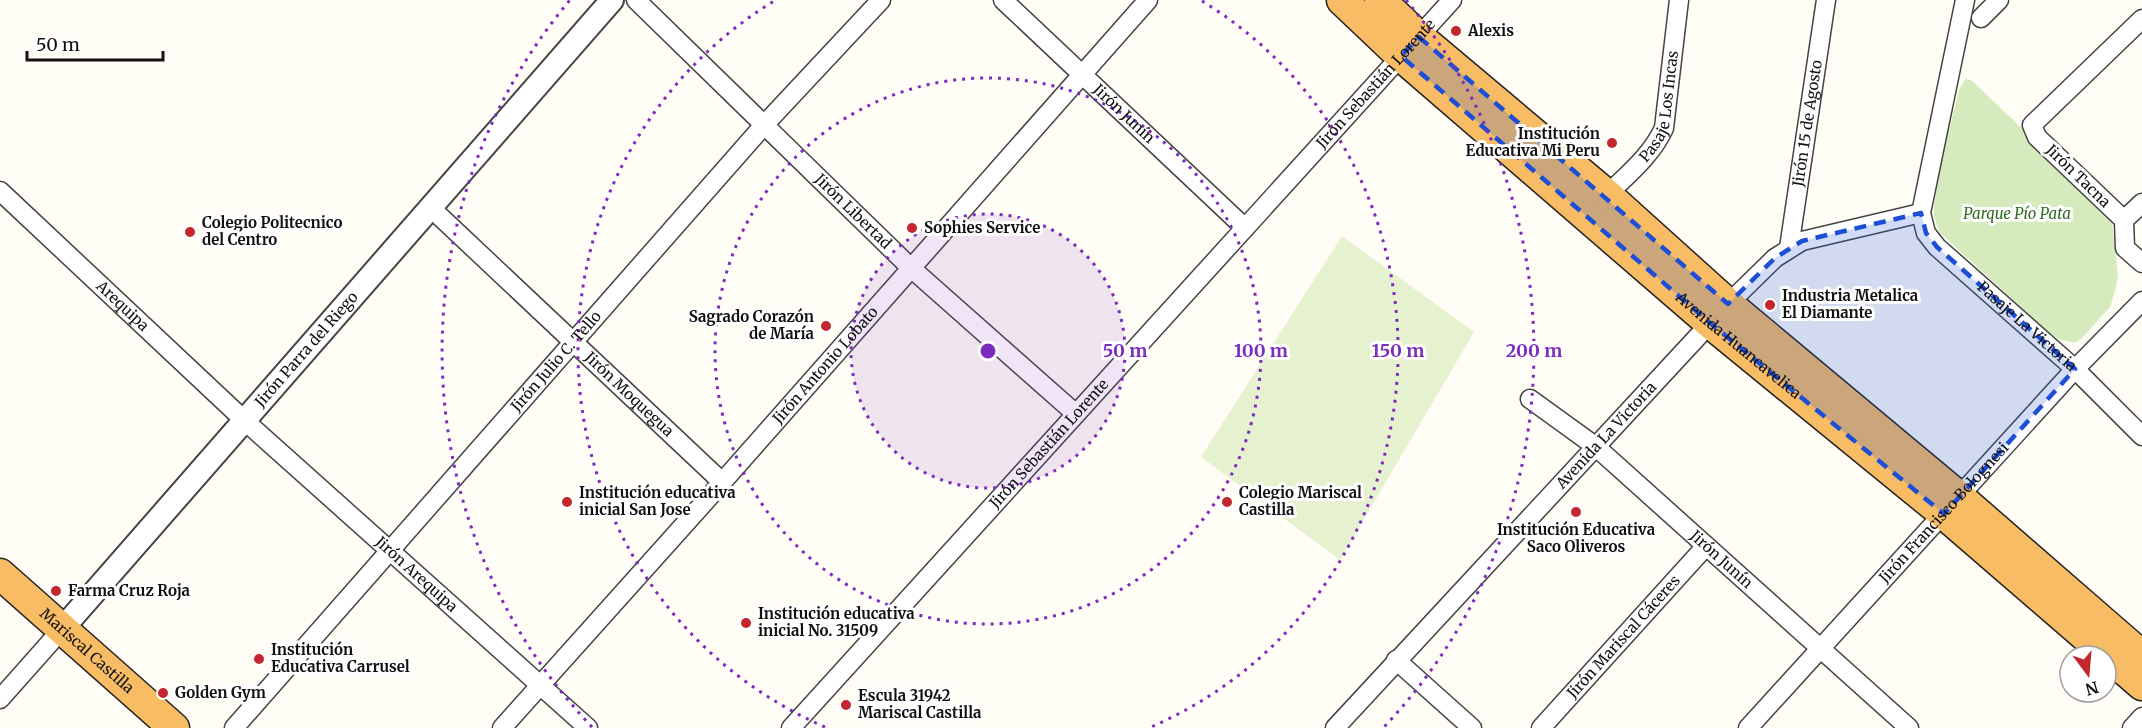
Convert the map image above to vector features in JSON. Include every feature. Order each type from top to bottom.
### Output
[{"type":"highway","name":"Avenida Huancavelica","points":[[1341,0],[1410,46],[1607,195],[1719,313]]},
{"type":"highway","name":"Avenida Huancavelica","points":[[1380,0],[1410,46],[1719,313],[1951,505],[2142,656]]},
{"type":"highway","name":"Avenida Huancavelica","points":[[1951,505],[2142,685]]},
{"type":"highway","name":"Mariscal Castilla","points":[[0,574],[174,728]]},
{"type":"street","name":"Jirón Parra del Riego","points":[[0,699],[612,0]]},
{"type":"street","name":"Jirón Libertad","points":[[636,0],[911,268],[1076,414]]},
{"type":"street","name":"Jirón Julio C. Tello","points":[[234,728],[764,125],[881,0]]},
{"type":"street","name":"Jirón Junín","points":[[1003,0],[1245,228]]},
{"type":"street","name":"Jirón Antonio Lobato","points":[[502,728],[723,482],[1148,0]]},
{"type":"street","name":"Jirón Sebastián Lorente","points":[[791,728],[1452,0]]},
{"type":"street","name":"Pasaje Los Incas","points":[[1607,195],[1647,155],[1658,141],[1664,128],[1679,0]]},
{"type":"street","name":"Jirón 15 de Agosto","points":[[1789,248],[1826,0]]},
{"type":"street","points":[[1921,213],[1965,0]]},
{"type":"street","points":[[1981,18],[1999,0]]},
{"type":"street","name":"Jirón Tacna","points":[[2124,220],[2037,137],[2032,125],[2142,19]]},
{"type":"street","name":"Arequipa","points":[[0,191],[245,421]]},
{"type":"street","points":[[2142,203],[2124,220],[2125,248],[2142,263]]},
{"type":"street","name":"Jirón Moquegua","points":[[432,208],[723,482]]},
{"type":"street","name":"Avenida La Victoria","points":[[1335,728],[1719,313],[1775,258],[1802,241],[1921,213]]},
{"type":"street","name":"Pasaje La Victoria","points":[[1921,213],[1926,233],[1937,247],[2075,369],[2142,436]]},
{"type":"street","name":"Jirón Francisco Bolognesi","points":[[1748,728],[2075,369],[2142,301]]},
{"type":"street","name":"Jirón Junín","points":[[1530,399],[1595,446],[1909,728]]},
{"type":"street","name":"Jirón Arequipa","points":[[245,421],[588,728]]},
{"type":"street","name":"Jirón Mariscal Cáceres","points":[[1541,728],[1706,546]]},
{"type":"street","points":[[1396,660],[1472,728]]},
{"type":"street","points":[[2132,728],[2142,717]]},
{"type":"highlighted area","points":[[1419,37],[1728,304],[1775,258],[1802,241],[1921,213],[1926,233],[1937,247],[2075,369],[1944,514],[1710,323],[1401,56]]},
{"type":"green space","name":"Parque Pío Pata","points":[[1965,79],[1971,80],[2111,213],[2118,275],[2116,287],[2110,307],[2075,343],[2058,339],[2047,331],[1939,232],[1934,216],[1934,205],[1946,133],[1949,131],[1959,90]]},
{"type":"green space","points":[[1342,236],[1474,332],[1340,560],[1201,457]]},
{"type":"place","name":"Alexis","points":[[1456,31]]},
{"type":"place","name":"Institución Educativa Mi Peru","points":[[1612,143]]},
{"type":"place","name":"Sophies Service","points":[[912,228]]},
{"type":"place","name":"Colegio Politecnico del Centro","points":[[190,232]]},
{"type":"place","name":"Industria Metalica El Diamante","points":[[1770,305]]},
{"type":"place","name":"Sagrado Corazón de María","points":[[826,326]]},
{"type":"place","name":"Institución educativa inicial San Jose","points":[[567,502]]},
{"type":"place","name":"Colegio Mariscal Castilla","points":[[1227,502]]},
{"type":"place","name":"Institución Educativa Saco Oliveros","points":[[1576,512]]},
{"type":"place","name":"Farma Cruz Roja","points":[[56,591]]},
{"type":"place","name":"Institución educativa inicial No. 31509","points":[[746,623]]},
{"type":"place","name":"Institución Educativa Carrusel","points":[[259,659]]},
{"type":"place","name":"Golden Gym","points":[[163,693]]},
{"type":"place","name":"Escula 31942 Mariscal Castilla","points":[[846,705]]}]
